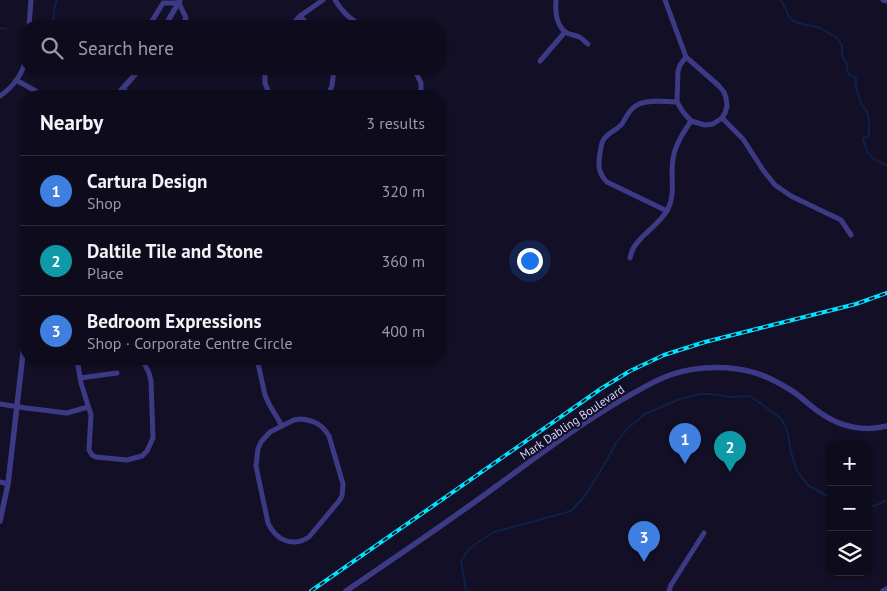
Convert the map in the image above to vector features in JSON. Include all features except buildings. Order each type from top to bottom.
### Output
[{"type":"street","points":[[29,20],[31,0]]},
{"type":"street","points":[[296,20],[323,0]]},
{"type":"street","points":[[335,0],[342,12],[352,20]]},
{"type":"street","points":[[556,0],[557,20],[560,26],[565,32],[578,36],[588,44]]},
{"type":"street","points":[[665,0],[686,57],[724,92],[727,106],[722,118],[713,124],[704,125],[691,121],[683,112],[678,102],[678,72],[680,65],[686,57]]},
{"type":"street","points":[[883,0],[887,1]]},
{"type":"street","points":[[153,20],[163,3],[180,1]]},
{"type":"street","points":[[169,20],[180,1]]},
{"type":"street","points":[[180,1],[186,18],[185,20]]},
{"type":"street","points":[[300,16],[304,20]]},
{"type":"street","points":[[540,61],[565,32]]},
{"type":"street","points":[[0,96],[8,90],[20,72]]},
{"type":"street","points":[[123,89],[135,75]]},
{"type":"street","points":[[265,75],[268,90]]},
{"type":"street","points":[[330,90],[333,75]]},
{"type":"street","points":[[417,75],[421,83],[421,90]]},
{"type":"street","points":[[16,80],[34,90]]},
{"type":"street","points":[[667,211],[606,182],[601,175],[598,163],[603,140],[618,127],[633,108],[642,102],[648,101],[678,102]]},
{"type":"street","points":[[722,118],[743,139],[775,185],[791,196],[841,220],[851,235]]},
{"type":"street","points":[[630,258],[633,248],[667,211],[672,191],[672,170],[676,145],[691,121]]},
{"type":"street","points":[[0,521],[8,484],[22,365]]},
{"type":"street","points":[[78,365],[91,415],[89,450],[96,457],[127,460],[142,456],[147,452],[153,438],[151,382],[145,365]]},
{"type":"street","points":[[258,365],[265,395],[282,426]]},
{"type":"street","name":"Mark Dabling Boulevard","points":[[346,591],[471,505],[587,421],[643,388],[668,376],[689,370],[708,368],[739,369],[765,376],[790,390],[832,420],[860,428],[870,429],[887,426]]},
{"type":"street","points":[[80,378],[117,373]]},
{"type":"street","points":[[0,404],[67,413],[88,407]]},
{"type":"street","points":[[300,419],[314,422],[321,426],[328,436],[342,484],[340,501],[309,537],[303,541],[283,540],[272,531],[268,523],[256,466],[256,458],[261,442],[270,432],[282,426],[300,419]]},
{"type":"street","points":[[0,482],[8,484]]},
{"type":"street","points":[[668,591],[704,533]]},
{"type":"street","points":[[883,591],[887,589]]},
{"type":"waterway","points":[[53,20],[57,0]]},
{"type":"waterway","points":[[781,0],[790,18],[795,22],[820,28],[837,38],[842,45],[842,56],[846,62],[848,73],[856,77],[856,87],[861,104],[868,114],[869,135],[863,138],[866,149],[870,156],[887,165]]},
{"type":"waterway","points":[[0,28],[6,29]]},
{"type":"waterway","points":[[466,591],[461,561],[469,549],[494,532],[571,511],[584,497],[616,443],[628,428],[645,414],[680,399],[700,394],[731,397],[750,396],[782,420],[788,433],[796,469],[809,486],[827,496]]},
{"type":"waterway","points":[[872,506],[887,500]]},
{"type":"railway","points":[[311,591],[602,388],[630,371],[664,355],[705,342],[856,304],[887,293]]},
{"type":"place","name":"Cartura Design","points":[[685,464]]},
{"type":"place","name":"Daltile Tile and Stone","points":[[730,472]]},
{"type":"place","name":"Bedroom Expressions","points":[[644,562]]}]
